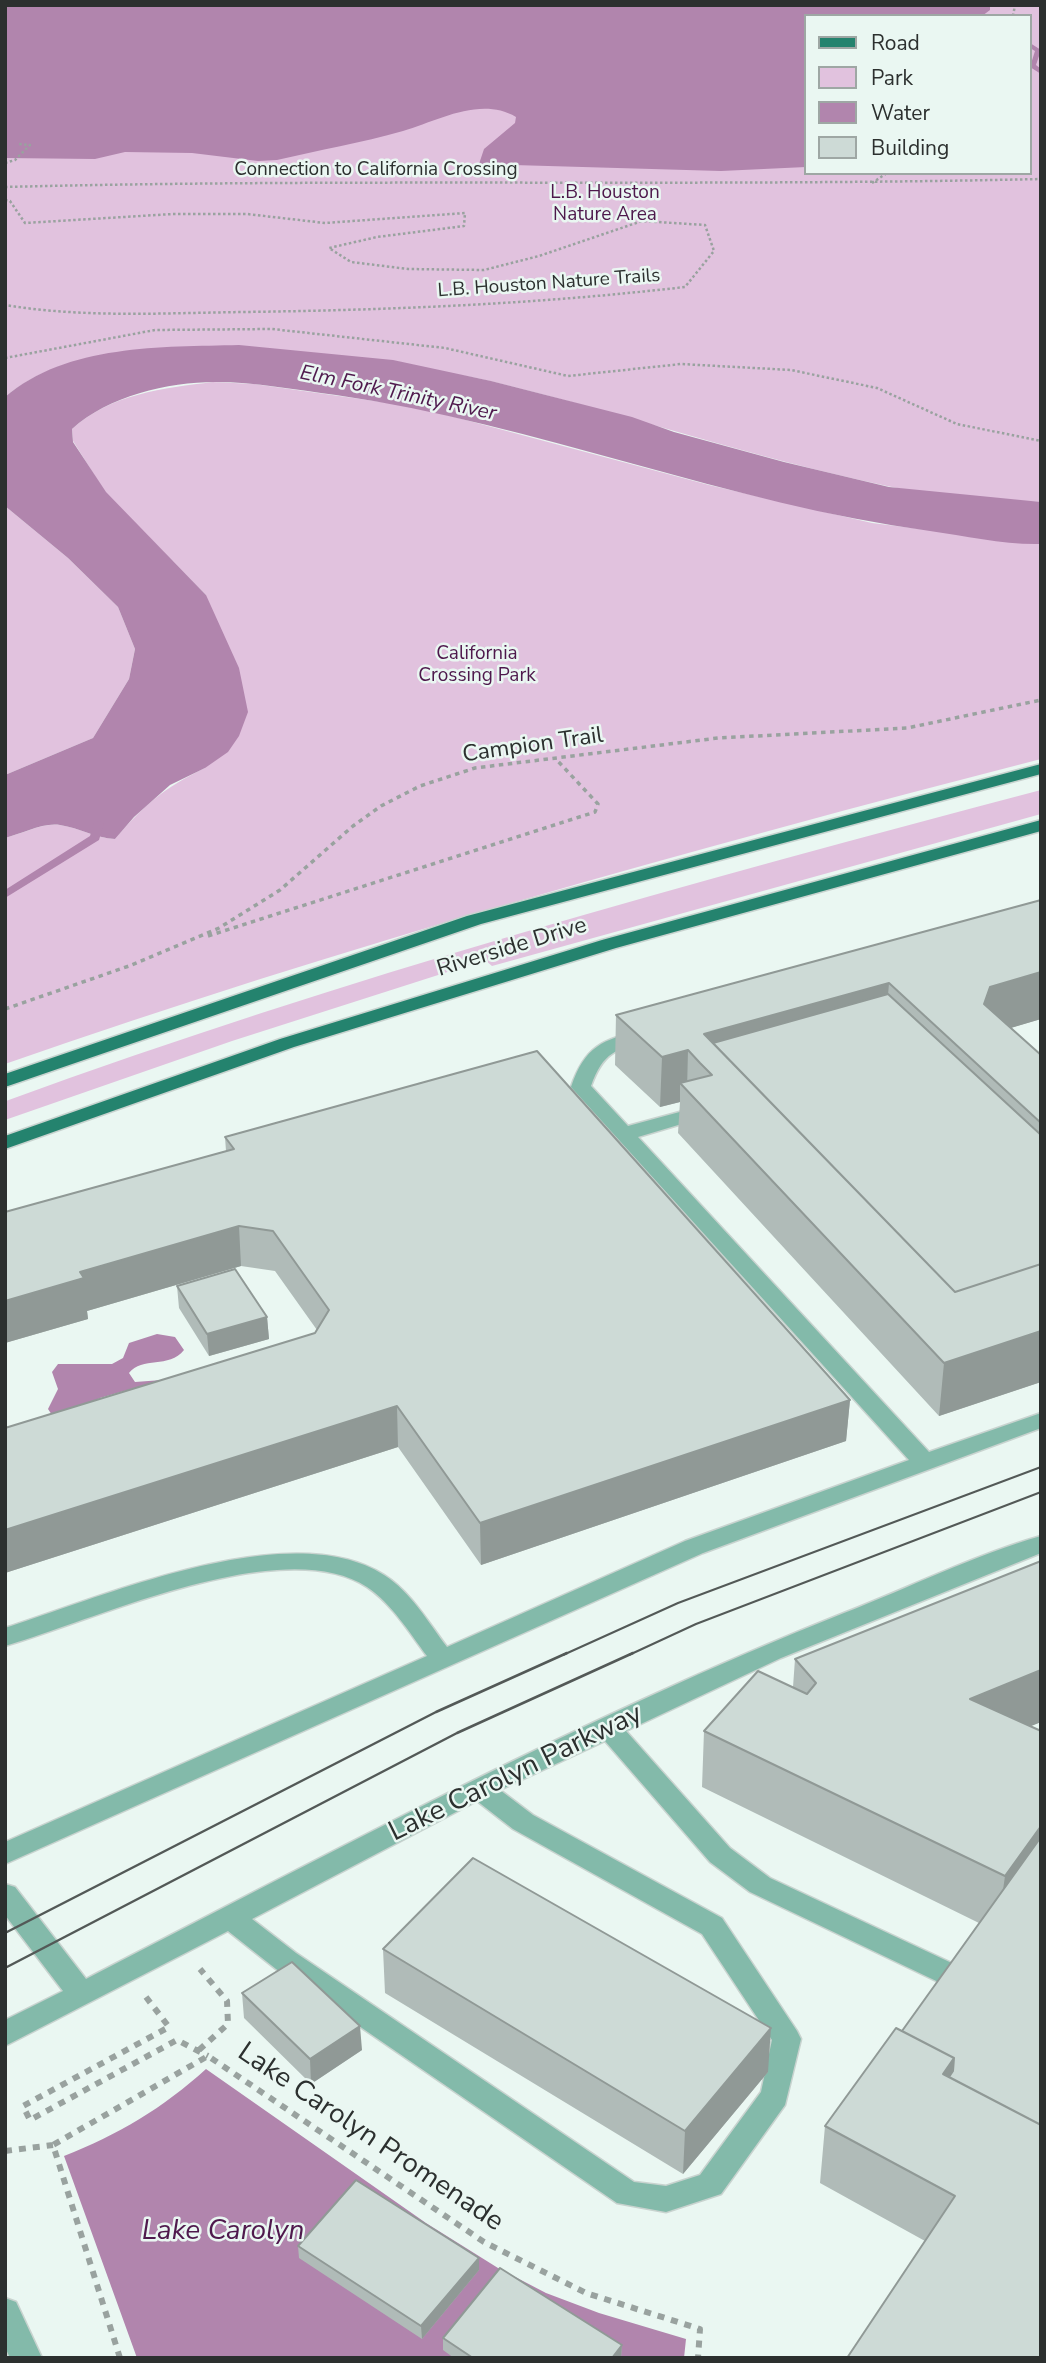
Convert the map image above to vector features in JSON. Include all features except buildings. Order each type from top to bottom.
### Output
[{"type":"main road","name":"Riverside Drive","points":[[5,1081],[474,920],[1041,769]]},
{"type":"main road","name":"Riverside Drive","points":[[5,1143],[287,1043],[583,952],[1041,825]]},
{"type":"street","points":[[664,1029],[611,1045],[589,1060],[581,1087],[624,1134],[684,1214],[925,1462]]},
{"type":"street","points":[[624,1134],[698,1113]]},
{"type":"street","points":[[5,1854],[694,1547],[1041,1420]]},
{"type":"street","name":"Lake Carolyn Parkway","points":[[5,2034],[479,1788],[772,1653],[1041,1544]]},
{"type":"street","points":[[5,1637],[225,1566],[283,1562],[338,1568],[373,1580],[398,1602],[443,1659]]},
{"type":"street","points":[[608,1727],[720,1855],[760,1885],[963,1981]]},
{"type":"street","points":[[230,1917],[286,1961],[628,2193],[666,2199],[710,2185],[775,2096],[787,2039],[712,1926],[523,1822],[479,1788]]},
{"type":"street","points":[[5,1895],[82,1994]]},
{"type":"street","points":[[5,2312],[26,2358]]},
{"type":"path","points":[[5,163],[15,160],[30,145],[18,144]]},
{"type":"path","points":[[872,183],[884,175]]},
{"type":"path","name":"Connection to California Crossing","points":[[5,187],[160,183],[872,183],[1041,179]]},
{"type":"path","name":"L.B. Houston Nature Trails","points":[[5,200],[10,201],[25,223],[136,216],[247,214],[326,223],[465,213],[464,226],[377,237],[329,248],[351,262],[408,269],[484,270],[538,256],[642,221],[705,226],[714,251],[685,287],[608,297],[346,310],[96,313],[30,310],[5,305]]},
{"type":"path","points":[[5,358],[156,330],[272,329],[445,348],[568,376],[681,364],[791,370],[877,388],[957,424],[1041,441]]},
{"type":"path","name":"Campion Trail","points":[[5,1009],[198,939],[250,911],[287,885],[367,816],[396,797],[475,768],[718,738],[907,727],[1041,700]]},
{"type":"path","points":[[198,939],[595,812],[598,804],[554,757]]},
{"type":"path","points":[[188,1975],[200,1968],[227,2001],[228,2024],[199,2050]]},
{"type":"path","points":[[146,1997],[169,2027],[23,2106],[30,2120],[177,2040],[208,2056]]},
{"type":"path","name":"Lake Carolyn Promenade","points":[[53,2146],[208,2056],[484,2242],[586,2293],[700,2329],[698,2358]]},
{"type":"path","points":[[5,2151],[53,2146],[120,2358]]},
{"type":"green space","name":"L.B. Houston Nature Area","points":[[5,5],[1041,5],[1041,502],[963,498],[906,490],[837,475],[494,382],[437,371],[290,351],[204,347],[108,354],[54,369],[20,386],[5,397]]},
{"type":"green space","name":"California Crossing Park","points":[[213,382],[254,384],[417,407],[709,485],[872,523],[1041,544],[1041,759],[649,864],[390,939],[133,1020],[5,1064],[5,838],[54,825],[115,839],[156,798],[178,782],[205,768],[206,595],[105,492],[73,441],[72,429],[87,417],[120,400],[157,390]]},
{"type":"green space","points":[[5,506],[68,558],[118,607],[135,649],[129,679],[93,738],[5,775]]},
{"type":"green space","points":[[1041,790],[1041,814],[492,966],[485,960],[232,1041],[5,1120],[6,1101],[133,1056],[390,972],[650,896]]},
{"type":"water","points":[[5,5],[990,5],[990,10],[985,14],[804,14],[804,167],[721,171],[479,164],[484,149],[515,123],[516,117],[488,109],[459,112],[403,131],[277,160],[258,161],[192,153],[125,152],[95,159],[5,158]]},
{"type":"water","name":"Elm Fork Trinity River","points":[[239,345],[393,360],[491,381],[632,417],[674,432],[784,462],[889,487],[1041,502],[1041,544],[986,540],[855,519],[707,484],[486,425],[336,395],[230,382],[178,385],[139,393],[103,408],[72,429],[73,442],[106,492],[206,595],[239,668],[248,712],[239,736],[228,752],[205,768],[170,785],[134,817],[115,839],[54,825],[5,838],[5,775],[93,738],[129,679],[135,649],[118,607],[68,558],[5,506],[5,397],[30,380],[57,367],[86,358],[147,348]]},
{"type":"water","points":[[157,1334],[175,1337],[184,1350],[171,1359],[141,1365],[129,1373],[135,1382],[162,1380],[52,1415],[48,1409],[58,1389],[52,1372],[58,1364],[112,1364],[123,1358],[129,1343]]},
{"type":"water","name":"Lake Carolyn","points":[[206,2069],[426,2223],[498,2268],[546,2293],[599,2313],[686,2339],[684,2358],[137,2358],[64,2156],[139,2119]]},
{"type":"waterway","points":[[1032,46],[1038,50],[1033,66],[1041,72]]},
{"type":"waterway","points":[[5,895],[95,838],[99,823]]},
{"type":"tram line","points":[[563,1655],[678,1603],[1041,1467]]},
{"type":"tram line","points":[[629,1655],[696,1624],[1041,1492]]},
{"type":"tram line","points":[[5,1933],[436,1712],[567,1653]]},
{"type":"tram line","points":[[5,1968],[457,1733],[633,1653]]}]
